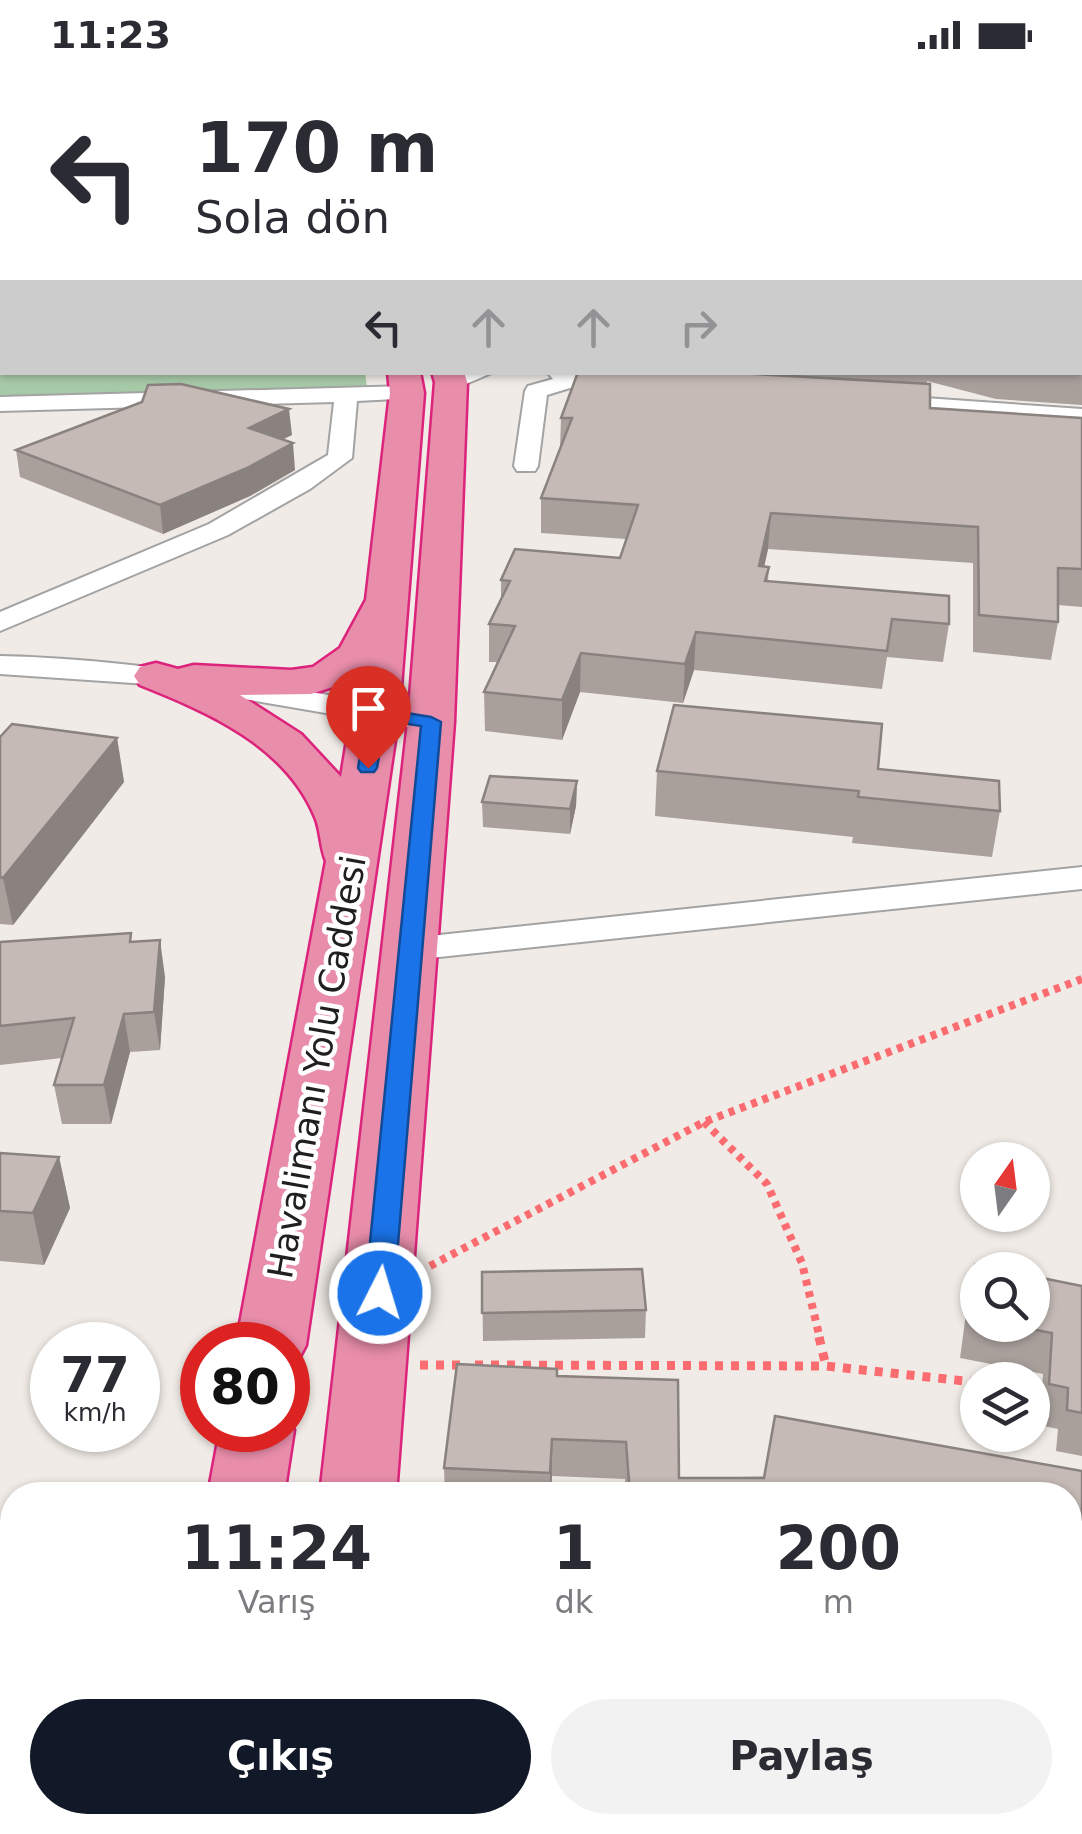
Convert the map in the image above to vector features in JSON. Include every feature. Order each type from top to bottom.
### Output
[{"type":"highway","name":"Havalimanı Yolu Caddesi","points":[[275,1322],[375,724],[390,593],[439,379]]},
{"type":"highway","name":"Havalimanı Yolu Caddesi","points":[[360,1482],[374,1365],[429,734],[439,379]]},
{"type":"highway","points":[[156,676],[266,684],[318,679],[343,670],[356,657],[390,593]]},
{"type":"highway","points":[[156,676],[218,700],[271,731],[312,770],[340,815],[351,868]]},
{"type":"highway","points":[[248,1482],[253,1452]]},
{"type":"street","points":[[526,466],[536,390],[564,376],[648,386]]},
{"type":"street","points":[[0,404],[346,394],[439,379]]},
{"type":"street","points":[[0,622],[168,553],[312,479],[340,458],[346,394]]},
{"type":"street","points":[[865,401],[1082,416]]},
{"type":"street","points":[[0,664],[54,664],[156,676],[429,734]]},
{"type":"street","points":[[411,949],[1082,878]]},
{"type":"path","points":[[380,1293],[704,1122],[1082,980]]},
{"type":"path","points":[[704,1122],[767,1184],[802,1263],[826,1366]]},
{"type":"path","points":[[374,1365],[826,1366],[960,1380]]},
{"type":"green space","points":[[0,375],[365,375],[367,387],[150,398],[0,400]]},
{"type":"building","points":[[577,375],[772,375],[930,384],[930,408],[1082,418],[1082,569],[1058,568],[1058,622],[979,615],[978,527],[771,513],[759,566],[769,567],[765,581],[949,596],[949,624],[892,619],[887,651],[696,632],[685,664],[581,653],[562,700],[484,692],[515,626],[489,624],[510,581],[501,580],[515,549],[620,558],[638,505],[541,498],[572,418],[561,418]]},
{"type":"building","points":[[181,384],[289,409],[249,428],[293,443],[247,468],[160,505],[16,450],[142,402],[148,385]]},
{"type":"building","points":[[674,705],[882,724],[878,769],[999,781],[1000,811],[858,797],[859,791],[657,771]]},
{"type":"building","points":[[12,724],[117,738],[3,878],[0,737]]},
{"type":"building","points":[[490,776],[577,781],[570,809],[482,802]]},
{"type":"building","points":[[131,933],[130,942],[160,940],[154,1012],[124,1014],[104,1085],[54,1085],[74,1018],[0,1026],[0,942]]},
{"type":"building","points":[[0,1153],[59,1157],[33,1213],[0,1211]]},
{"type":"building","points":[[642,1269],[646,1310],[482,1313],[482,1272]]},
{"type":"building","points":[[1050,1280],[1082,1286],[1082,1413],[1067,1410],[1068,1388],[1050,1384]]},
{"type":"building","points":[[457,1364],[557,1369],[557,1376],[678,1380],[679,1478],[764,1478],[775,1416],[1082,1471],[1082,1482],[629,1482],[626,1442],[552,1439],[550,1473],[444,1468]]},
{"type":"route","points":[[368,768],[376,713],[431,722],[380,1293]]}]
